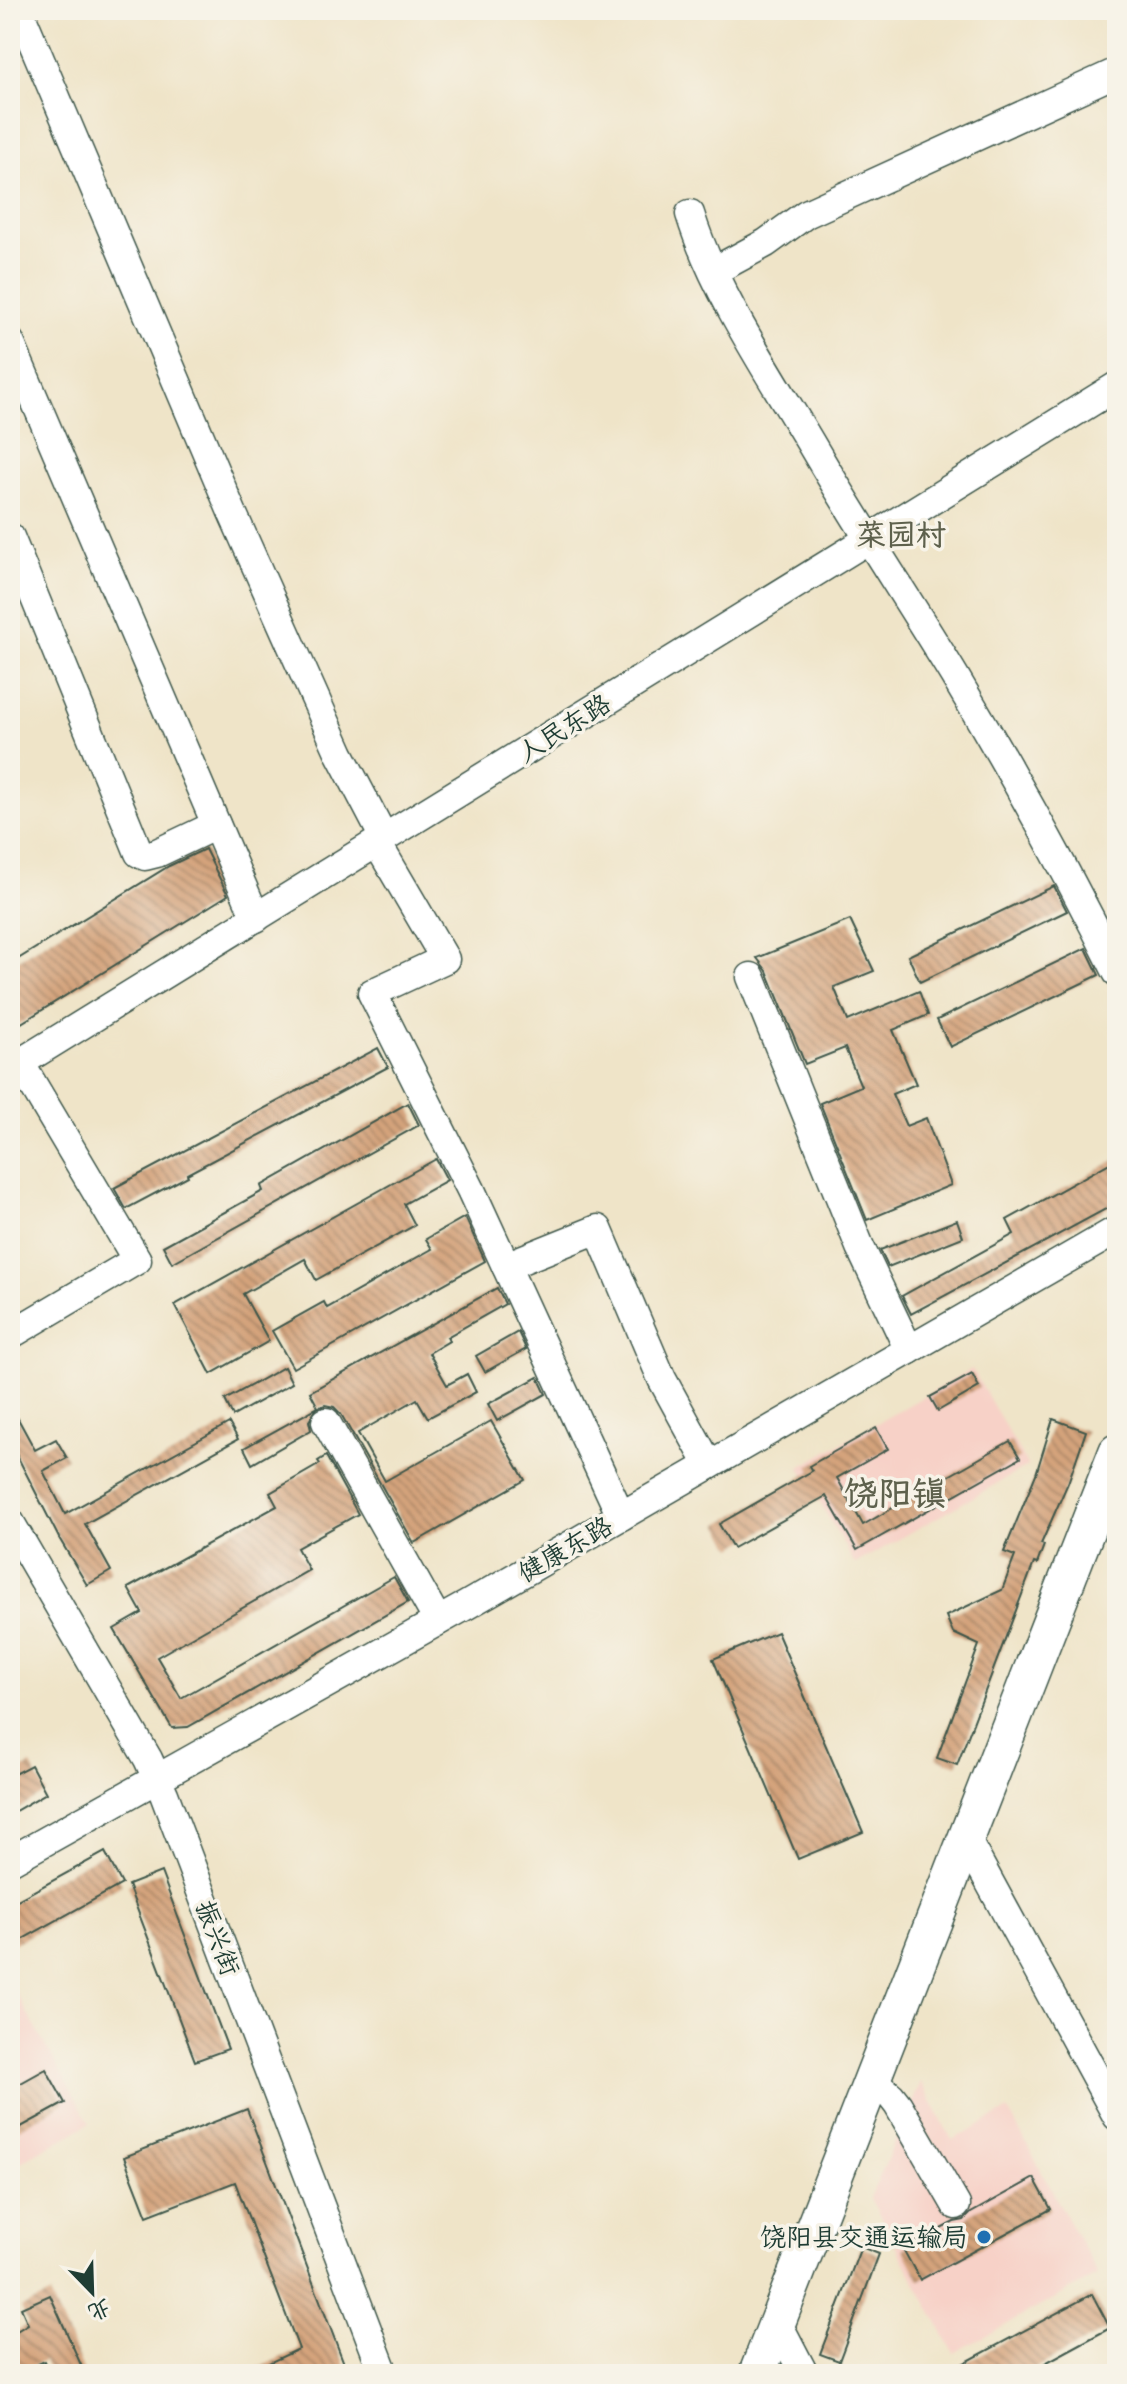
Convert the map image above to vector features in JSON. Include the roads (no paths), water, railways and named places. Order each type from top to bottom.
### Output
[{"type":"main road","points":[[757,2374],[1117,1452]]},
{"type":"street","points":[[19,10],[232,512],[380,841],[445,959],[372,993],[471,1190],[621,1516]]},
{"type":"street","points":[[714,271],[766,243],[806,214],[1117,72]]},
{"type":"street","points":[[690,214],[696,233],[740,322],[868,540],[970,703],[1071,881],[1117,972]]},
{"type":"street","points":[[10,342],[256,918]]},
{"type":"street","name":"人民东路","points":[[15,1066],[1117,386]]},
{"type":"street","points":[[10,537],[139,853],[145,856],[157,853],[216,825]]},
{"type":"street","points":[[751,977],[860,1247],[909,1350]]},
{"type":"street","points":[[10,1335],[137,1260],[15,1066]]},
{"type":"street","points":[[506,1266],[598,1229],[662,1379],[709,1465]]},
{"type":"street","name":"健康东路","points":[[10,1861],[438,1621],[1117,1230]]},
{"type":"street","points":[[326,1422],[438,1621]]},
{"type":"street","name":"振兴街","points":[[10,1522],[157,1779],[384,2374]]},
{"type":"street","points":[[966,1839],[1117,2116]]},
{"type":"street","points":[[872,2080],[898,2105],[956,2205]]},
{"type":"street","points":[[777,2322],[804,2374]]},
{"type":"place","name":"饶阳县交通运输局","points":[[984,2237]]},
{"type":"district","name":"菜园村","points":[[901,535]]},
{"type":"district","name":"饶阳镇","points":[[895,1493]]}]
